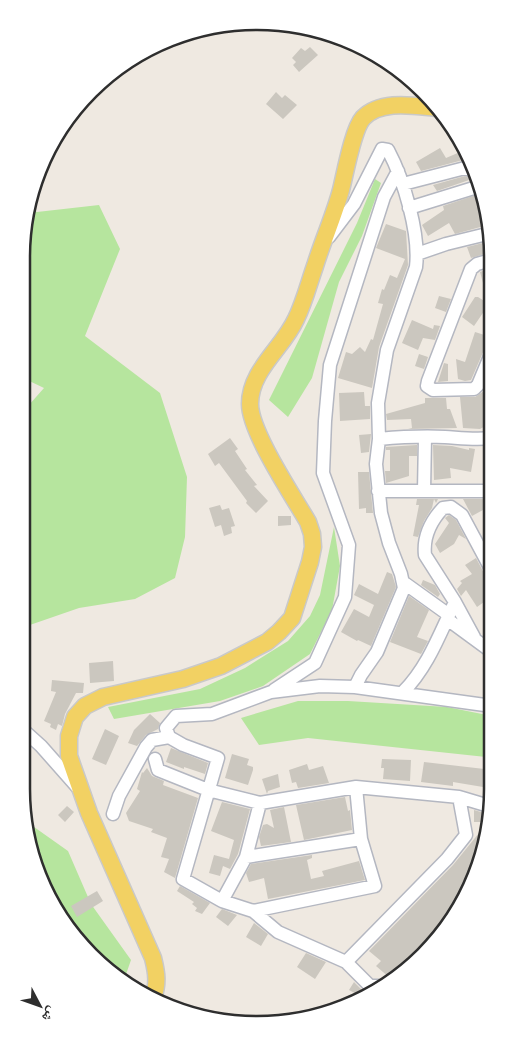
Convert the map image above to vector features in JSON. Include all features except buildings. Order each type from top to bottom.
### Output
[{"type":"main road","points":[[155,992],[157,985],[153,958],[82,793],[69,756],[69,736],[75,717],[85,706],[103,697],[182,679],[221,666],[267,642],[292,618],[310,562],[313,547],[312,534],[308,522],[260,439],[252,420],[251,392],[261,370],[296,319],[333,216],[355,134],[361,120],[370,112],[382,107],[406,105],[428,107]]},
{"type":"street","points":[[321,249],[354,204],[382,149],[388,150],[403,184],[418,254],[416,267],[387,350],[378,402],[376,464],[378,491],[389,543],[403,582],[402,595],[377,652],[355,686]]},
{"type":"street","points":[[403,184],[466,168]]},
{"type":"street","points":[[370,986],[346,962],[278,932],[253,912],[222,901],[183,880],[208,790],[214,760],[183,746],[169,737],[166,728],[176,716],[212,714],[271,692],[315,663],[345,597],[349,545],[323,473],[330,365],[384,197],[398,171]]},
{"type":"street","points":[[409,208],[473,188]]},
{"type":"street","points":[[418,254],[446,244],[483,235]]},
{"type":"street","points":[[484,262],[471,269],[428,381],[428,386],[433,390],[474,389],[478,385],[484,371]]},
{"type":"street","points":[[378,439],[426,437],[467,440],[484,439]]},
{"type":"street","points":[[424,491],[426,437]]},
{"type":"street","points":[[378,491],[484,491]]},
{"type":"street","points":[[474,637],[455,602],[425,556],[424,547],[428,530],[443,508],[452,507],[462,515],[484,556]]},
{"type":"street","points":[[403,582],[484,645]]},
{"type":"street","points":[[403,692],[418,676],[455,602]]},
{"type":"street","points":[[271,692],[320,686],[355,686],[484,705]]},
{"type":"street","points":[[30,736],[82,793]]},
{"type":"street","points":[[113,814],[119,796],[146,747],[152,740],[169,737]]},
{"type":"street","points":[[138,763],[156,764],[208,790],[260,803],[356,787],[459,797],[484,804]]},
{"type":"street","points":[[253,912],[375,886],[361,839],[356,787]]},
{"type":"street","points":[[346,962],[447,859],[466,835],[459,797]]},
{"type":"street","points":[[222,901],[246,857],[260,803]]},
{"type":"street","points":[[246,857],[361,839]]},
{"type":"green space","points":[[375,179],[381,183],[362,236],[339,282],[312,378],[288,417],[269,400],[357,223]]},
{"type":"green space","points":[[99,205],[120,249],[85,336],[160,393],[187,477],[185,537],[175,578],[135,599],[79,608],[30,625],[30,404],[44,388],[30,381],[30,242],[35,211]]},
{"type":"green space","points":[[334,527],[340,566],[332,610],[310,654],[263,686],[220,701],[114,719],[108,707],[200,689],[245,668],[288,641],[310,616],[320,595]]},
{"type":"green space","points":[[298,701],[348,701],[447,707],[484,714],[484,757],[308,738],[259,745],[241,718]]},
{"type":"green space","points":[[33,826],[68,851],[91,904],[131,960],[126,974],[96,950],[68,915],[47,876]]}]
